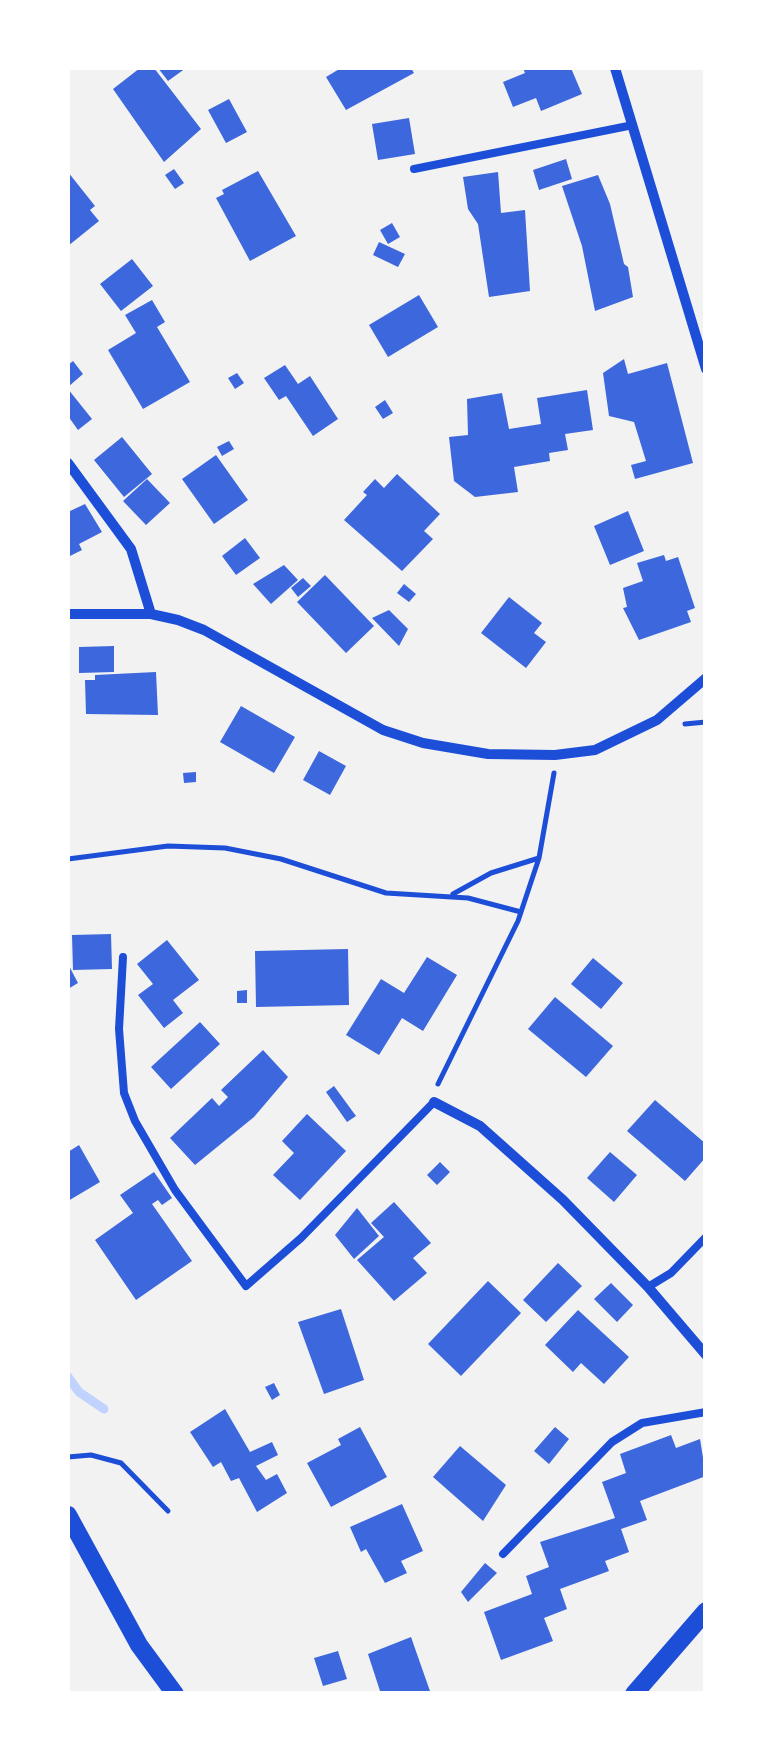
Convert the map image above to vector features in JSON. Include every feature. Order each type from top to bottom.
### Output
[{"type":"street","points":[[615,68],[706,369]]},
{"type":"street","points":[[68,463],[131,549],[151,614]]},
{"type":"street","points":[[68,614],[151,614],[204,630],[383,730],[423,743],[488,754],[555,756],[595,750],[658,720],[706,678]]},
{"type":"street","points":[[434,1102],[480,1126],[564,1200],[648,1287],[706,1355]]},
{"type":"street","points":[[68,1516],[139,1645],[175,1694]]},
{"type":"street","points":[[634,1694],[706,1610]]},
{"type":"lane","points":[[414,169],[633,125]]},
{"type":"lane","points":[[124,957],[119,1029],[124,1093],[175,1190],[246,1286],[301,1238],[434,1102]]},
{"type":"lane","points":[[648,1287],[670,1272],[706,1237]]},
{"type":"lane","points":[[503,1554],[612,1442],[642,1423],[706,1412]]},
{"type":"path","points":[[434,1102],[442,1068],[520,912],[539,858],[555,756]]},
{"type":"path","points":[[68,859],[149,848],[225,848],[281,859],[386,893],[451,895],[520,912]]},
{"type":"path","points":[[451,895],[491,873],[539,858]]},
{"type":"path","points":[[68,1457],[90,1455],[121,1463],[168,1510]]},
{"type":"building","points":[[140,68],[154,68],[201,129],[164,162],[113,89]]},
{"type":"building","points":[[158,68],[186,68],[168,81]]},
{"type":"building","points":[[341,68],[411,68],[414,73],[346,110],[326,77]]},
{"type":"building","points":[[523,68],[571,68],[582,94],[541,111],[536,98],[513,107],[503,82],[525,73]]},
{"type":"building","points":[[229,99],[247,132],[226,143],[208,110]]},
{"type":"building","points":[[409,118],[415,154],[378,160],[372,124]]},
{"type":"building","points":[[566,159],[572,179],[539,190],[533,170]]},
{"type":"building","points":[[174,169],[184,183],[175,189],[165,175]]},
{"type":"building","points":[[258,171],[296,236],[250,261],[216,198],[224,194],[222,190]]},
{"type":"building","points":[[68,172],[95,206],[90,210],[99,221],[68,246]]},
{"type":"building","points":[[498,172],[501,213],[525,210],[530,291],[489,297],[478,224],[468,209],[463,177]]},
{"type":"building","points":[[598,175],[610,204],[633,297],[595,311],[582,246],[562,186]]},
{"type":"building","points":[[392,223],[400,237],[388,244],[380,230]]},
{"type":"building","points":[[379,242],[405,254],[398,267],[373,255]]},
{"type":"building","points":[[132,259],[153,286],[121,311],[100,284]]},
{"type":"building","points":[[419,295],[438,327],[388,357],[369,325]]},
{"type":"building","points":[[152,300],[165,322],[157,327],[190,382],[143,409],[108,350],[136,333],[125,315]]},
{"type":"building","points":[[624,359],[628,374],[667,363],[693,463],[635,479],[631,465],[646,461],[634,422],[609,416],[603,373]]},
{"type":"building","points":[[73,361],[83,374],[68,387],[68,365]]},
{"type":"building","points":[[285,365],[298,384],[310,376],[338,419],[313,436],[286,396],[279,400],[264,378]]},
{"type":"building","points":[[237,373],[244,383],[235,389],[228,378]]},
{"type":"building","points":[[68,389],[92,419],[78,430],[68,416]]},
{"type":"building","points":[[587,390],[593,430],[565,434],[568,450],[549,453],[550,461],[514,467],[518,492],[475,497],[454,481],[449,437],[468,435],[467,399],[502,393],[509,429],[541,424],[537,398]]},
{"type":"building","points":[[385,400],[393,413],[383,419],[375,407]]},
{"type":"building","points":[[122,437],[152,474],[124,497],[94,460]]},
{"type":"building","points":[[229,441],[234,449],[222,456],[217,447]]},
{"type":"building","points":[[216,455],[248,500],[214,524],[182,479]]},
{"type":"building","points":[[397,474],[440,514],[424,531],[433,539],[402,571],[344,520],[367,495],[363,492],[375,479],[384,488]]},
{"type":"building","points":[[147,479],[170,503],[146,525],[123,501]]},
{"type":"building","points":[[85,504],[102,532],[79,544],[82,550],[68,557],[68,512]]},
{"type":"building","points":[[628,511],[644,551],[610,565],[594,526]]},
{"type":"building","points":[[245,538],[260,558],[236,575],[222,556]]},
{"type":"building","points":[[664,555],[666,561],[678,557],[695,608],[687,611],[691,622],[639,640],[623,608],[627,607],[623,588],[643,581],[637,563]]},
{"type":"building","points":[[284,565],[298,580],[271,604],[253,584]]},
{"type":"building","points":[[325,575],[374,626],[346,653],[297,602]]},
{"type":"building","points":[[303,578],[311,586],[298,597],[291,588]]},
{"type":"building","points":[[404,584],[416,594],[409,602],[397,593]]},
{"type":"building","points":[[509,597],[542,623],[534,633],[546,642],[526,668],[481,633]]},
{"type":"building","points":[[389,610],[408,629],[399,646],[372,618]]},
{"type":"building","points":[[114,646],[114,672],[79,673],[79,647]]},
{"type":"building","points":[[156,672],[158,715],[86,714],[85,680],[95,680],[95,675]]},
{"type":"building","points":[[241,706],[295,737],[274,773],[220,742]]},
{"type":"building","points":[[319,751],[346,766],[330,795],[303,780]]},
{"type":"building","points":[[196,772],[196,782],[184,783],[183,773]]},
{"type":"building","points":[[111,934],[112,969],[73,970],[72,935]]},
{"type":"building","points":[[167,940],[199,980],[173,1000],[183,1013],[164,1028],[138,995],[153,984],[137,964]]},
{"type":"building","points":[[348,949],[349,1005],[256,1007],[255,951]]},
{"type":"building","points":[[427,957],[457,975],[423,1031],[402,1018],[379,1055],[346,1035],[381,979],[404,993]]},
{"type":"building","points":[[593,958],[623,983],[601,1009],[571,984]]},
{"type":"building","points":[[68,964],[78,983],[68,989]]},
{"type":"building","points":[[247,990],[247,1003],[237,1003],[237,991]]},
{"type":"building","points":[[555,997],[613,1046],[586,1077],[528,1029]]},
{"type":"building","points":[[200,1022],[220,1044],[171,1089],[151,1067]]},
{"type":"building","points":[[263,1050],[288,1077],[254,1117],[195,1165],[170,1138],[212,1098],[219,1106],[228,1097],[221,1090]]},
{"type":"building","points":[[334,1086],[356,1116],[347,1122],[326,1092]]},
{"type":"building","points":[[655,1100],[706,1144],[706,1157],[685,1181],[627,1131]]},
{"type":"building","points":[[307,1114],[346,1151],[300,1200],[273,1175],[294,1153],[282,1141]]},
{"type":"building","points":[[79,1145],[100,1182],[68,1201],[68,1152]]},
{"type":"building","points":[[610,1152],[637,1175],[614,1202],[587,1178]]},
{"type":"building","points":[[440,1162],[450,1172],[437,1185],[427,1175]]},
{"type":"building","points":[[154,1172],[172,1198],[162,1205],[158,1200],[152,1204],[192,1261],[136,1300],[95,1240],[133,1213],[120,1195]]},
{"type":"building","points":[[394,1202],[431,1243],[413,1258],[427,1273],[394,1301],[357,1260],[384,1237],[371,1223]]},
{"type":"building","points":[[357,1208],[379,1236],[354,1259],[335,1235]]},
{"type":"building","points":[[558,1263],[582,1286],[546,1322],[523,1300]]},
{"type":"building","points":[[488,1281],[521,1313],[461,1376],[428,1344]]},
{"type":"building","points":[[611,1283],[633,1305],[617,1322],[594,1299]]},
{"type":"building","points":[[341,1309],[364,1380],[324,1394],[298,1322]]},
{"type":"building","points":[[578,1310],[629,1357],[604,1384],[581,1363],[573,1372],[545,1345]]},
{"type":"building","points":[[274,1383],[280,1395],[272,1400],[265,1387]]},
{"type":"building","points":[[225,1409],[250,1452],[272,1442],[278,1455],[256,1466],[266,1480],[277,1474],[287,1493],[257,1512],[239,1478],[231,1481],[221,1462],[213,1467],[190,1432]]},
{"type":"building","points":[[360,1427],[387,1477],[331,1507],[307,1463],[341,1445],[338,1439]]},
{"type":"building","points":[[555,1427],[569,1439],[549,1464],[534,1451]]},
{"type":"building","points":[[671,1435],[676,1448],[700,1439],[706,1476],[640,1501],[647,1520],[621,1529],[629,1552],[605,1561],[609,1571],[560,1589],[567,1609],[544,1618],[553,1641],[501,1660],[484,1612],[532,1594],[526,1576],[549,1567],[540,1542],[615,1518],[602,1482],[626,1473],[620,1454]]},
{"type":"building","points":[[460,1446],[506,1485],[483,1521],[433,1477]]},
{"type":"building","points":[[402,1504],[423,1551],[401,1561],[407,1573],[385,1583],[366,1549],[361,1552],[350,1527]]},
{"type":"building","points":[[485,1563],[497,1573],[468,1602],[461,1592]]},
{"type":"building","points":[[411,1637],[431,1694],[381,1694],[368,1654]]},
{"type":"building","points":[[338,1651],[347,1679],[323,1686],[314,1658]]},
{"type":"waterway","points":[[68,1377],[79,1392],[104,1409]]}]
